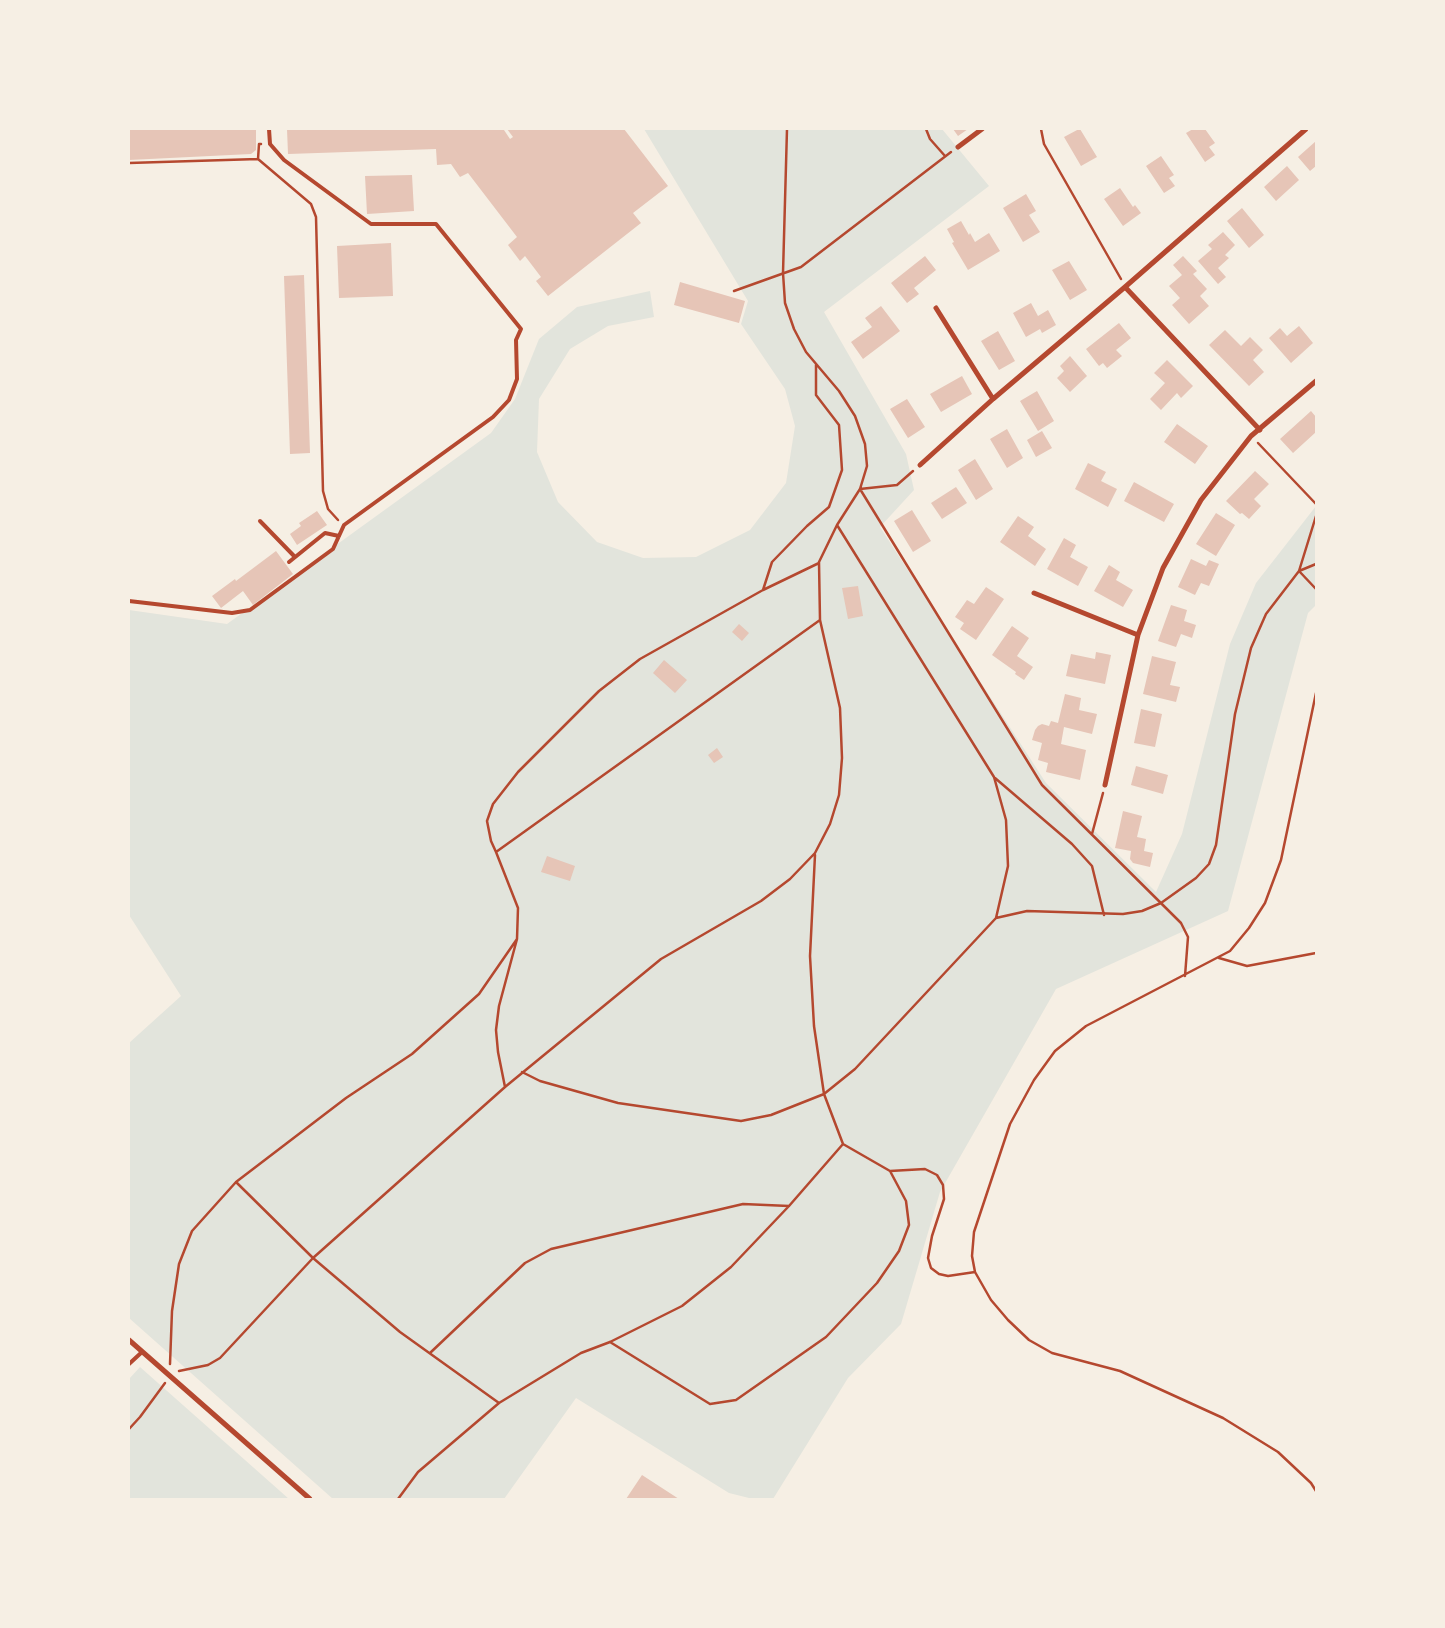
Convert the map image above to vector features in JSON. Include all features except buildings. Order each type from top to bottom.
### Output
[{"type":"street","points":[[958,147],[982,129]]},
{"type":"street","points":[[920,465],[992,399],[1125,287],[1306,129]]},
{"type":"street","points":[[1125,287],[1260,430]]},
{"type":"street","points":[[936,308],[992,399]]},
{"type":"street","points":[[1105,784],[1138,636],[1163,568],[1201,500],[1251,436],[1316,381]]},
{"type":"street","points":[[1034,593],[1138,636]]},
{"type":"street","points":[[129,1340],[310,1499]]},
{"type":"lane","points":[[129,601],[232,613],[250,610],[333,549],[344,525],[493,418],[509,400],[517,379],[516,340],[521,329],[436,224],[371,224],[284,160],[270,144],[269,129]]},
{"type":"lane","points":[[260,521],[295,557]]},
{"type":"lane","points":[[289,562],[325,533],[339,536]]},
{"type":"lane","points":[[129,1364],[142,1352]]},
{"type":"path","points":[[129,1429],[140,1417],[169,1376],[183,1369],[208,1365],[220,1358],[313,1258],[522,1072],[661,959],[761,901],[790,879],[815,853],[830,824],[839,794],[842,758],[840,708],[820,620],[819,562],[837,525],[860,489],[866,466],[864,444],[855,416],[839,391],[806,352],[794,329],[785,303],[783,273],[787,129]]},
{"type":"path","points":[[926,129],[930,139],[946,156]]},
{"type":"path","points":[[1041,129],[1044,144],[1125,287]]},
{"type":"path","points":[[258,159],[259,144]]},
{"type":"path","points":[[734,291],[801,267],[958,147]]},
{"type":"path","points":[[129,162],[258,159],[311,204],[316,217],[323,491],[328,508],[344,525]]},
{"type":"path","points":[[763,590],[772,562],[807,526],[830,507],[842,470],[839,425],[816,395],[816,363]]},
{"type":"path","points":[[1251,436],[1316,504]]},
{"type":"path","points":[[860,489],[897,485],[920,465]]},
{"type":"path","points":[[860,489],[1042,785],[1162,902],[1181,923],[1188,937],[1185,976]]},
{"type":"path","points":[[996,918],[1027,911],[1104,915],[1142,911],[1162,902],[1196,878],[1209,864],[1216,845],[1235,714],[1250,648],[1266,614],[1299,571],[1316,516]]},
{"type":"path","points":[[522,1072],[540,1081],[618,1103],[741,1121],[771,1115],[824,1094],[855,1069],[996,918],[1008,866],[1006,820],[994,777],[837,525]]},
{"type":"path","points":[[505,1087],[496,1030],[499,1006],[518,939],[518,908],[491,841],[487,821],[493,804],[518,772],[599,691],[640,659],[763,590],[819,562]]},
{"type":"path","points":[[1299,571],[1316,564]]},
{"type":"path","points":[[1299,571],[1316,589]]},
{"type":"path","points":[[496,852],[820,620]]},
{"type":"path","points":[[1316,693],[1281,860],[1265,903],[1249,928],[1230,951],[1086,1026],[1056,1051],[1034,1080],[1010,1124],[974,1232],[972,1256],[975,1272],[996,1306],[1029,1340],[1052,1353],[1120,1371],[1223,1418],[1278,1452],[1311,1483],[1316,1491]]},
{"type":"path","points":[[994,777],[1072,844],[1092,866],[1104,915]]},
{"type":"path","points":[[1092,834],[1105,784]]},
{"type":"path","points":[[610,1342],[710,1404],[736,1400],[826,1337],[878,1283],[899,1251],[909,1225],[906,1201],[890,1171],[843,1144],[824,1094],[814,1026],[810,956],[815,853]]},
{"type":"path","points":[[169,1376],[172,1312],[179,1264],[192,1231],[236,1182],[346,1098],[412,1054],[479,994],[518,939]]},
{"type":"path","points":[[1219,958],[1247,966],[1316,953]]},
{"type":"path","points":[[398,1499],[418,1472],[498,1403],[581,1353],[610,1342],[682,1306],[731,1267],[789,1206],[843,1144]]},
{"type":"path","points":[[890,1171],[925,1169],[937,1175],[943,1185],[944,1199],[932,1236],[928,1258],[931,1268],[939,1274],[948,1276],[975,1272]]},
{"type":"path","points":[[236,1182],[313,1258],[400,1332],[498,1403]]},
{"type":"path","points":[[430,1353],[525,1263],[551,1250],[742,1204],[789,1206]]},
{"type":"shaded area","points":[[644,129],[942,129],[989,186],[824,312],[906,454],[914,490],[880,527],[1046,783],[1156,892],[1182,834],[1230,644],[1256,583],[1316,506],[1316,605],[1308,613],[1228,911],[1056,989],[940,1192],[901,1324],[848,1378],[773,1499],[753,1499],[729,1493],[576,1398],[504,1499],[333,1499],[129,1318],[129,1043],[181,996],[129,915],[129,610],[227,624],[491,433],[515,399],[539,339],[577,307],[650,291],[654,317],[608,326],[570,349],[539,399],[537,452],[558,502],[597,542],[643,558],[696,557],[750,530],[786,483],[795,426],[785,389],[741,324],[748,301]]},
{"type":"shaded area","points":[[140,1367],[289,1499],[129,1499],[129,1379]]}]
